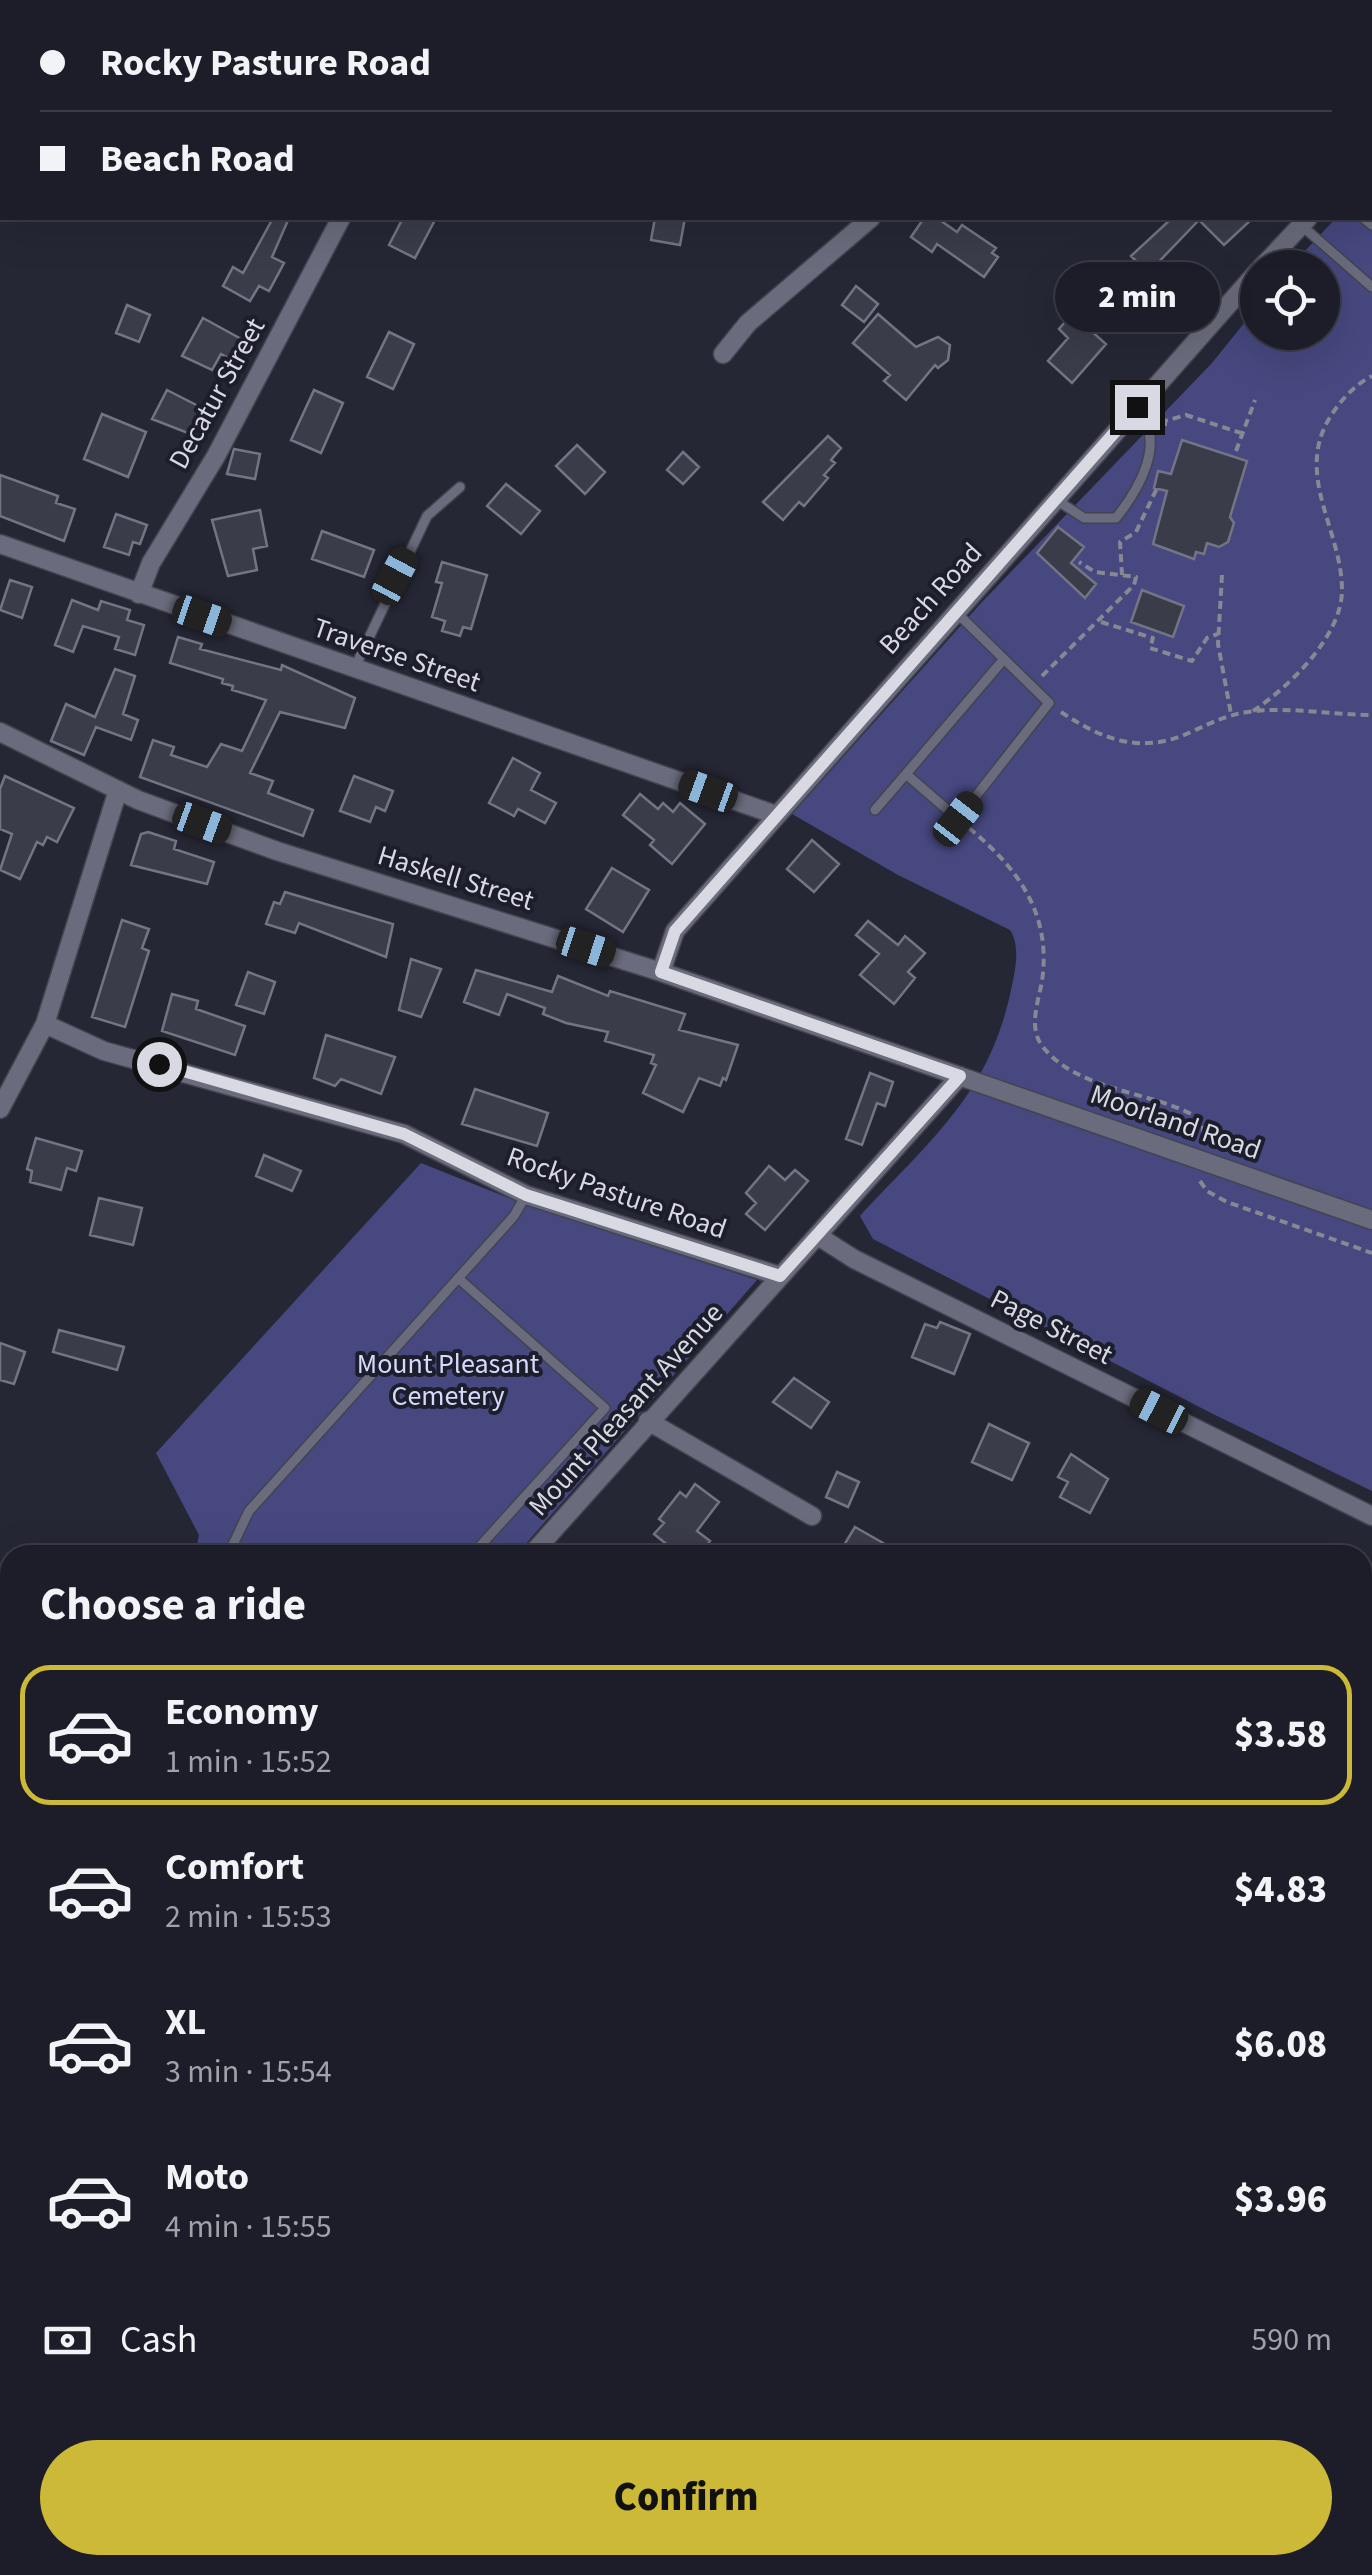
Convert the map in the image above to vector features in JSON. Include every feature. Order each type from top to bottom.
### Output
[{"type":"street","name":"Decatur Street","points":[[140,594],[158,550],[216,456],[339,220]]},
{"type":"street","points":[[723,354],[748,323],[870,220]]},
{"type":"street","name":"Beach Road","points":[[1277,250],[1305,221]]},
{"type":"street","name":"Beach Road","points":[[661,972],[675,931],[1240,290]]},
{"type":"street","name":"Traverse Street","points":[[0,544],[776,815]]},
{"type":"street","name":"Haskell Street","points":[[0,732],[118,790],[278,851],[661,972],[960,1076]]},
{"type":"street","points":[[0,1109],[45,1024],[118,790]]},
{"type":"street","name":"Rocky Pasture Road","points":[[45,1024],[104,1052],[404,1134],[526,1195],[780,1276]]},
{"type":"street","name":"Moorland Road","points":[[960,1076],[1372,1220]]},
{"type":"street","name":"Mount Pleasant Avenue","points":[[540,1545],[960,1076]]},
{"type":"street","name":"Page Street","points":[[818,1236],[854,1259],[1372,1516]]},
{"type":"street","points":[[648,1422],[812,1516]]},
{"type":"lane","points":[[1305,221],[1372,288]]},
{"type":"lane","points":[[1055,499],[1084,518],[1116,518],[1142,478],[1151,448],[1145,416],[1137,407]]},
{"type":"lane","points":[[354,669],[427,516],[460,487]]},
{"type":"lane","points":[[906,774],[958,819],[1049,703],[955,612]]},
{"type":"lane","points":[[874,810],[1004,659]]},
{"type":"lane","points":[[233,1545],[249,1511],[514,1216],[526,1195]]},
{"type":"lane","points":[[458,1278],[605,1408],[481,1545]]},
{"type":"path","points":[[1253,711],[1282,688],[1314,652],[1338,612],[1342,589],[1320,501],[1316,454],[1320,433],[1335,408],[1372,376]]},
{"type":"path","points":[[1236,450],[1255,400]]},
{"type":"path","points":[[1165,436],[1165,420],[1186,414],[1242,432]]},
{"type":"path","points":[[1122,575],[1120,542],[1133,538],[1157,488]]},
{"type":"path","points":[[1032,686],[1134,585],[1136,577],[1095,572],[1080,562]]},
{"type":"path","points":[[1222,576],[1218,634],[1231,715]]},
{"type":"path","points":[[1100,622],[1153,638],[1150,648],[1192,660],[1207,638],[1218,634]]},
{"type":"path","points":[[1049,703],[1096,734],[1126,744],[1155,744],[1231,715],[1253,711],[1372,715]]},
{"type":"path","points":[[958,819],[1018,874],[1036,910],[1044,967],[1034,1028],[1044,1049],[1076,1071],[1197,1117],[1203,1126],[1201,1185],[1215,1196],[1372,1254]]},
{"type":"green space","points":[[1334,220],[1372,220],[1372,1491],[873,1239],[860,1216],[954,1114],[988,1059],[1011,990],[1015,944],[1010,930],[898,875],[792,814],[981,603],[1212,363],[1240,328],[1240,350],[1340,350],[1340,250],[1306,250]]},
{"type":"green space","name":"Mount Pleasant Cemetery","points":[[421,1163],[524,1204],[757,1280],[525,1545],[197,1545],[199,1535],[156,1453]]},
{"type":"building","points":[[272,220],[288,220],[272,257],[284,263],[269,291],[259,286],[250,301],[223,286],[233,267],[243,273]]},
{"type":"building","points":[[402,220],[435,220],[415,258],[389,245]]},
{"type":"building","points":[[655,220],[685,220],[680,245],[651,240]]},
{"type":"building","points":[[923,220],[940,220],[957,232],[962,225],[996,248],[992,253],[998,257],[984,277],[937,244],[932,252],[911,237]]},
{"type":"building","points":[[1170,220],[1199,220],[1148,273],[1131,256]]},
{"type":"building","points":[[1199,220],[1251,220],[1224,245]]},
{"type":"building","points":[[1158,277],[1182,300],[1149,327],[1129,308]]},
{"type":"building","points":[[856,286],[878,304],[864,322],[842,305]]},
{"type":"building","points":[[127,305],[150,315],[139,342],[116,333]]},
{"type":"building","points":[[878,314],[916,347],[938,337],[950,345],[948,360],[938,368],[935,365],[906,400],[884,381],[890,375],[853,343]]},
{"type":"building","points":[[1072,314],[1106,344],[1072,383],[1048,361],[1068,338],[1059,329]]},
{"type":"building","points":[[203,318],[243,340],[232,360],[221,354],[212,370],[182,356]]},
{"type":"building","points":[[389,332],[414,344],[393,389],[367,377]]},
{"type":"building","points":[[167,390],[206,410],[193,435],[152,419]]},
{"type":"building","points":[[314,390],[343,403],[321,453],[291,440]]},
{"type":"building","points":[[102,414],[146,432],[128,477],[84,459]]},
{"type":"building","points":[[828,436],[841,448],[824,475],[828,478],[804,506],[799,502],[783,520],[763,502]]},
{"type":"building","points":[[1182,440],[1247,461],[1230,517],[1234,523],[1228,542],[1219,547],[1207,543],[1204,554],[1196,552],[1194,559],[1153,544],[1167,491],[1154,488],[1158,471],[1171,474]]},
{"type":"building","points":[[577,445],[605,472],[585,494],[556,466]]},
{"type":"building","points":[[234,449],[260,454],[255,479],[227,474]]},
{"type":"building","points":[[683,452],[699,467],[683,484],[667,470]]},
{"type":"building","points":[[0,475],[58,496],[56,503],[75,509],[64,541],[0,516]]},
{"type":"building","points":[[506,484],[540,511],[521,534],[487,506]]},
{"type":"building","points":[[260,510],[267,546],[253,549],[257,570],[228,576],[212,520]]},
{"type":"building","points":[[116,514],[147,525],[140,544],[133,542],[129,555],[104,547]]},
{"type":"building","points":[[1058,527],[1084,547],[1071,563],[1096,584],[1085,598],[1037,553]]},
{"type":"building","points":[[322,531],[374,550],[364,577],[312,559]]},
{"type":"building","points":[[442,562],[487,575],[471,629],[463,627],[460,636],[442,631],[445,621],[432,617],[442,583],[436,582]]},
{"type":"building","points":[[10,580],[32,587],[22,618],[0,610]]},
{"type":"building","points":[[1142,590],[1184,606],[1173,637],[1131,622]]},
{"type":"building","points":[[72,600],[98,610],[101,601],[130,610],[127,620],[144,625],[135,655],[115,649],[119,637],[83,626],[73,652],[55,645]]},
{"type":"building","points":[[178,637],[202,644],[200,649],[281,670],[282,665],[355,698],[345,728],[280,712],[250,773],[273,781],[268,793],[313,810],[303,836],[140,777],[153,740],[174,747],[171,755],[207,767],[221,744],[242,751],[266,700],[232,690],[233,686],[222,683],[223,679],[170,663]]},
{"type":"building","points":[[115,669],[135,676],[123,714],[138,720],[131,740],[96,727],[84,755],[51,741],[66,704],[95,717]]},
{"type":"building","points":[[513,758],[540,773],[531,790],[556,803],[545,823],[518,809],[514,816],[489,803]]},
{"type":"building","points":[[5,776],[74,808],[57,842],[47,837],[43,845],[37,842],[20,879],[0,870],[12,834],[0,829],[0,789]]},
{"type":"building","points":[[354,776],[393,791],[385,811],[376,807],[370,822],[340,811]]},
{"type":"building","points":[[640,794],[658,809],[663,803],[673,812],[680,803],[705,824],[672,864],[650,845],[654,840],[623,815]]},
{"type":"building","points":[[148,832],[176,841],[174,849],[214,862],[207,884],[131,865],[141,834]]},
{"type":"building","points":[[812,840],[839,864],[814,892],[787,869]]},
{"type":"building","points":[[612,868],[649,890],[623,932],[586,909]]},
{"type":"building","points":[[285,892],[393,924],[386,957],[299,923],[295,933],[266,924],[274,902],[280,904]]},
{"type":"building","points":[[122,920],[149,929],[142,948],[149,951],[125,1027],[92,1017]]},
{"type":"building","points":[[868,921],[898,945],[905,936],[925,953],[908,972],[915,978],[894,1004],[860,975],[879,954],[856,935]]},
{"type":"building","points":[[411,959],[441,969],[421,1017],[399,1010]]},
{"type":"building","points":[[476,970],[552,992],[558,976],[608,996],[610,991],[685,1014],[679,1030],[738,1045],[726,1080],[723,1078],[720,1086],[699,1078],[683,1112],[643,1093],[656,1065],[651,1063],[654,1055],[605,1041],[608,1032],[566,1023],[543,1014],[545,1008],[507,994],[499,1015],[464,1002]]},
{"type":"building","points":[[248,972],[275,982],[264,1014],[236,1005]]},
{"type":"building","points":[[172,994],[198,1001],[196,1009],[245,1026],[235,1055],[162,1031]]},
{"type":"building","points":[[326,1035],[395,1057],[381,1094],[341,1079],[335,1086],[314,1078]]},
{"type":"building","points":[[870,1073],[893,1082],[885,1106],[877,1103],[862,1145],[846,1139]]},
{"type":"building","points":[[475,1089],[548,1113],[537,1146],[462,1124]]},
{"type":"building","points":[[36,1138],[82,1151],[76,1171],[67,1168],[61,1190],[30,1182],[32,1171],[27,1169]]},
{"type":"building","points":[[264,1155],[301,1171],[292,1191],[256,1176]]},
{"type":"building","points":[[769,1166],[785,1180],[795,1170],[808,1181],[765,1230],[746,1214],[756,1203],[746,1193]]},
{"type":"building","points":[[99,1198],[142,1208],[133,1245],[90,1235]]},
{"type":"building","points":[[940,1322],[970,1334],[954,1374],[912,1357],[925,1324],[937,1328]]},
{"type":"building","points":[[59,1330],[124,1347],[117,1370],[53,1352]]},
{"type":"building","points":[[0,1343],[25,1352],[14,1384],[0,1380]]},
{"type":"building","points":[[794,1378],[829,1402],[811,1428],[773,1402]]},
{"type":"building","points":[[989,1424],[1029,1443],[1012,1480],[972,1462]]},
{"type":"building","points":[[1071,1454],[1108,1479],[1090,1513],[1060,1497],[1068,1482],[1058,1477]]},
{"type":"building","points":[[837,1472],[859,1482],[848,1507],[826,1497]]},
{"type":"building","points":[[695,1484],[719,1502],[697,1531],[710,1541],[707,1545],[668,1545],[654,1534],[664,1523],[659,1519],[680,1492],[686,1497]]},
{"type":"building","points":[[855,1527],[883,1543],[882,1545],[844,1545]]},
{"type":"route","points":[[159,1064],[404,1134],[433,1152],[526,1195],[780,1276],[960,1076],[661,972],[675,931],[1137,407]]}]
